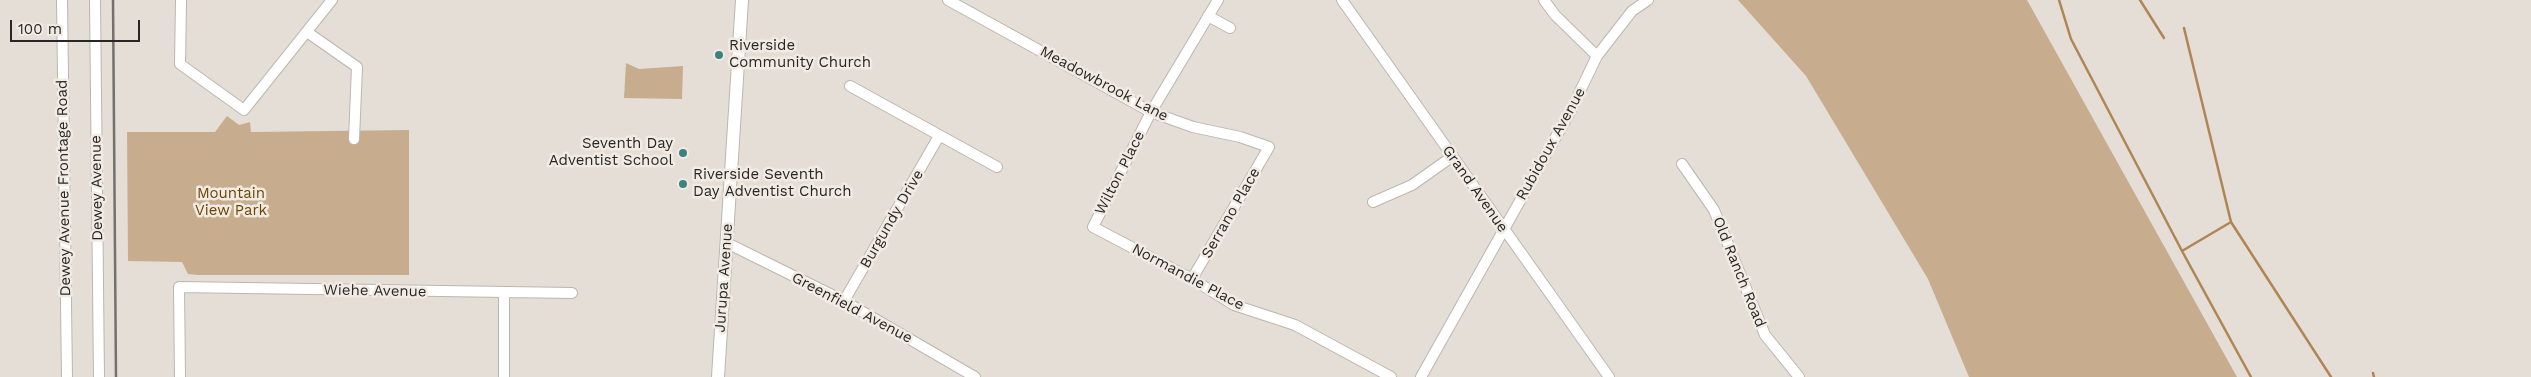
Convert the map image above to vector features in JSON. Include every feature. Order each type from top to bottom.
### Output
[{"type":"main road","name":"Jurupa Avenue","points":[[718,377],[742,0]]},
{"type":"street","name":"Dewey Avenue Frontage Road","points":[[62,0],[67,377]]},
{"type":"street","name":"Dewey Avenue","points":[[95,0],[99,377]]},
{"type":"street","points":[[181,0],[180,64],[244,110],[332,0]]},
{"type":"street","name":"Meadowbrook Lane","points":[[948,0],[1152,112],[1193,128],[1240,137],[1269,148]]},
{"type":"street","name":"Wilton Place","points":[[1093,227],[1152,112],[1218,0]]},
{"type":"street","name":"Grand Avenue","points":[[1342,0],[1609,377]]},
{"type":"street","points":[[1544,0],[1555,15],[1597,56]]},
{"type":"street","name":"Rubidoux Avenue","points":[[1421,377],[1571,110],[1597,56],[1632,11],[1648,0]]},
{"type":"street","points":[[1208,16],[1230,28]]},
{"type":"street","points":[[307,32],[357,67],[354,139]]},
{"type":"street","points":[[850,86],[997,166]]},
{"type":"street","name":"Burgundy Drive","points":[[844,302],[939,136]]},
{"type":"street","name":"Serrano Place","points":[[1192,279],[1269,148]]},
{"type":"street","points":[[1374,202],[1412,185],[1453,156]]},
{"type":"street","name":"Old Ranch Road","points":[[1682,164],[1714,210],[1765,335],[1799,377]]},
{"type":"street","name":"Normandie Place","points":[[1093,227],[1192,279],[1234,305],[1295,325],[1391,377]]},
{"type":"street","name":"Greenfield Avenue","points":[[726,243],[844,302],[975,377]]},
{"type":"street","name":"Wiehe Avenue","points":[[180,377],[179,287],[572,293]]},
{"type":"street","points":[[504,293],[504,377]]},
{"type":"green space","points":[[1738,0],[2027,0],[2237,377],[1969,377],[1928,279],[1806,76]]},
{"type":"green space","points":[[626,63],[639,69],[683,66],[682,99],[624,98]]},
{"type":"green space","name":"Mountain View Park","points":[[227,116],[239,125],[250,122],[251,132],[409,130],[409,275],[198,275],[188,274],[182,262],[128,261],[127,132],[215,132]]},
{"type":"waterway","points":[[2059,0],[2071,39],[2182,251],[2251,377]]},
{"type":"waterway","points":[[2140,0],[2164,38]]},
{"type":"waterway","points":[[2184,28],[2231,222]]},
{"type":"waterway","points":[[2182,251],[2231,222],[2331,377]]},
{"type":"waterway","points":[[2373,373],[2374,377]]},
{"type":"railway","points":[[113,0],[116,377]]},
{"type":"place","name":"Riverside Community Church","points":[[719,55]]},
{"type":"place","name":"Seventh Day Adventist School","points":[[683,153]]},
{"type":"place","name":"Riverside Seventh Day Adventist Church","points":[[683,184]]}]
